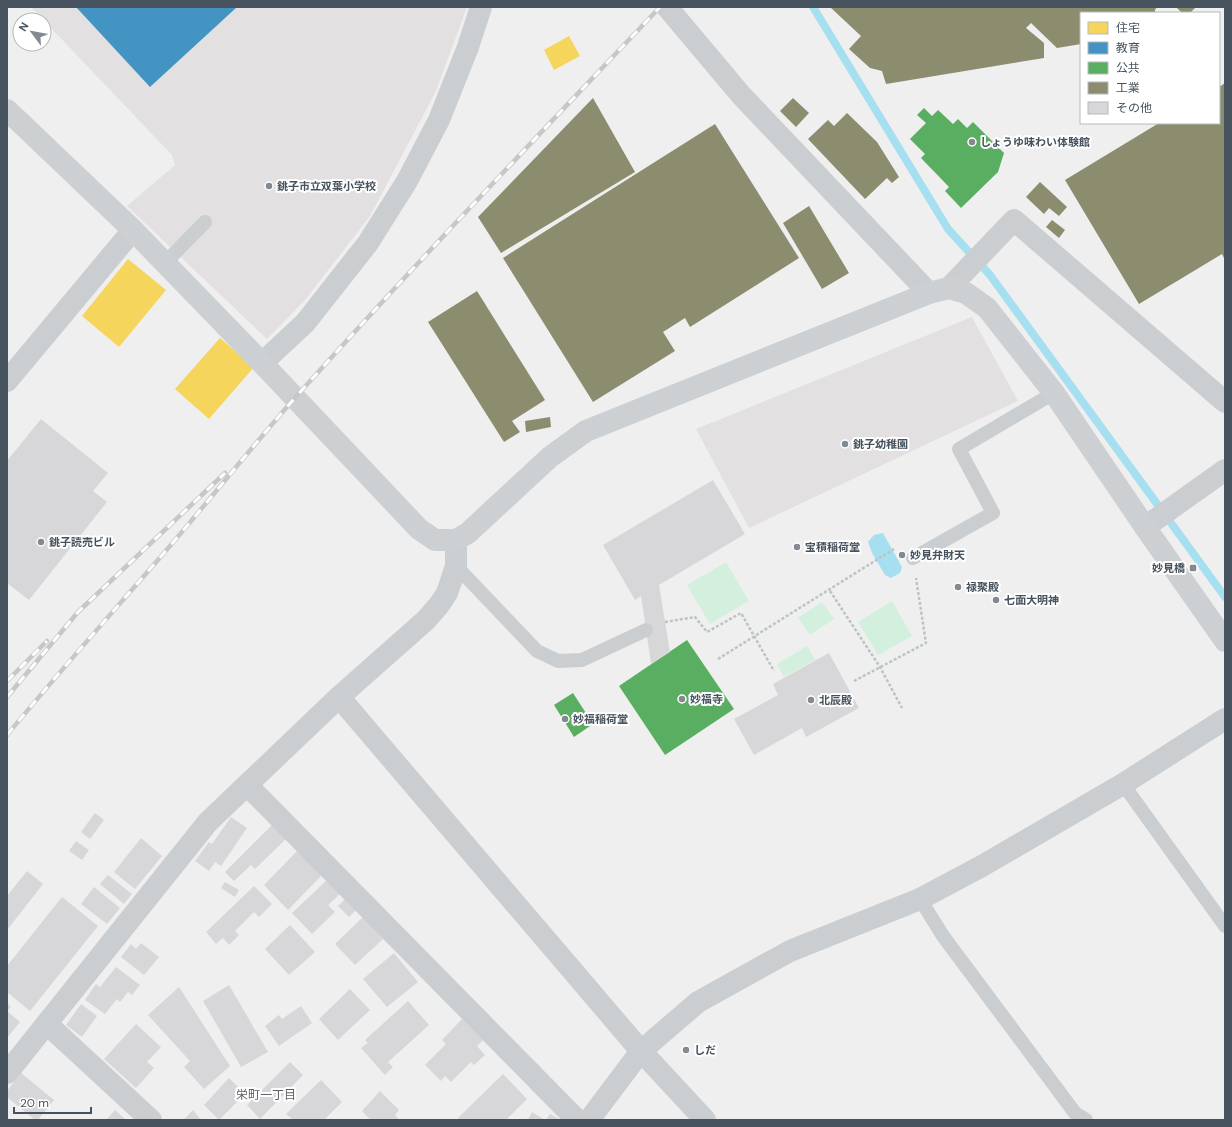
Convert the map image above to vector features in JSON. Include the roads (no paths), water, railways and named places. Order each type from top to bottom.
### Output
[{"type":"street","points":[[262,363],[305,323],[359,255],[407,180],[439,120],[468,47],[481,7]]},
{"type":"street","points":[[667,7],[741,95],[939,291],[966,293],[987,308],[1054,394],[1225,641]]},
{"type":"street","points":[[7,110],[133,230],[262,363],[419,529],[435,540],[456,540],[468,533],[550,456],[586,431],[939,291],[1014,220],[1225,402]]},
{"type":"street","points":[[7,381],[133,230]]},
{"type":"street","points":[[1145,527],[1225,470]]},
{"type":"street","points":[[7,1073],[208,822],[339,697],[426,620],[439,605],[447,593],[456,566],[456,540]]},
{"type":"street","points":[[339,697],[641,1051],[705,1120]]},
{"type":"street","points":[[589,1120],[641,1051],[698,1002],[790,951],[920,899],[982,866],[1123,784],[1225,719]]},
{"type":"street","points":[[246,785],[577,1120]]},
{"type":"street","points":[[47,1024],[151,1120]]},
{"type":"lane","points":[[165,263],[205,222]]},
{"type":"lane","points":[[913,558],[993,513],[959,449],[1054,394]]},
{"type":"lane","points":[[456,566],[537,651],[558,661],[582,660],[646,630]]},
{"type":"lane","points":[[1123,784],[1225,926]]},
{"type":"lane","points":[[920,899],[948,942],[1075,1113],[1086,1120]]},
{"type":"water","points":[[883,533],[902,567],[900,573],[891,578],[885,575],[872,553],[868,542],[874,535]]},
{"type":"waterway","points":[[813,7],[948,229],[990,275],[1225,597]]},
{"type":"railway","points":[[7,735],[294,399],[430,251],[660,7]]},
{"type":"railway","points":[[7,697],[78,612],[225,473]]},
{"type":"railway","points":[[7,681],[47,641]]},
{"type":"place","name":"しょうゆ味わい体験館","points":[[972,142]]},
{"type":"place","name":"銚子市立双葉小学校","points":[[269,186]]},
{"type":"place","name":"銚子幼稚園","points":[[845,444]]},
{"type":"place","name":"銚子読売ビル","points":[[41,542]]},
{"type":"place","name":"宝積稲荷堂","points":[[797,547]]},
{"type":"place","name":"妙見弁財天","points":[[902,555]]},
{"type":"place","name":"妙見橋","points":[[1193,568]]},
{"type":"place","name":"禄聚殿","points":[[958,587]]},
{"type":"place","name":"七面大明神","points":[[996,600]]},
{"type":"place","name":"妙福寺","points":[[682,699]]},
{"type":"place","name":"北辰殿","points":[[811,700]]},
{"type":"place","name":"妙福稲荷堂","points":[[565,719]]},
{"type":"place","name":"しだ","points":[[686,1050]]},
{"type":"district","name":"栄町一丁目","points":[[266,1095]]}]
